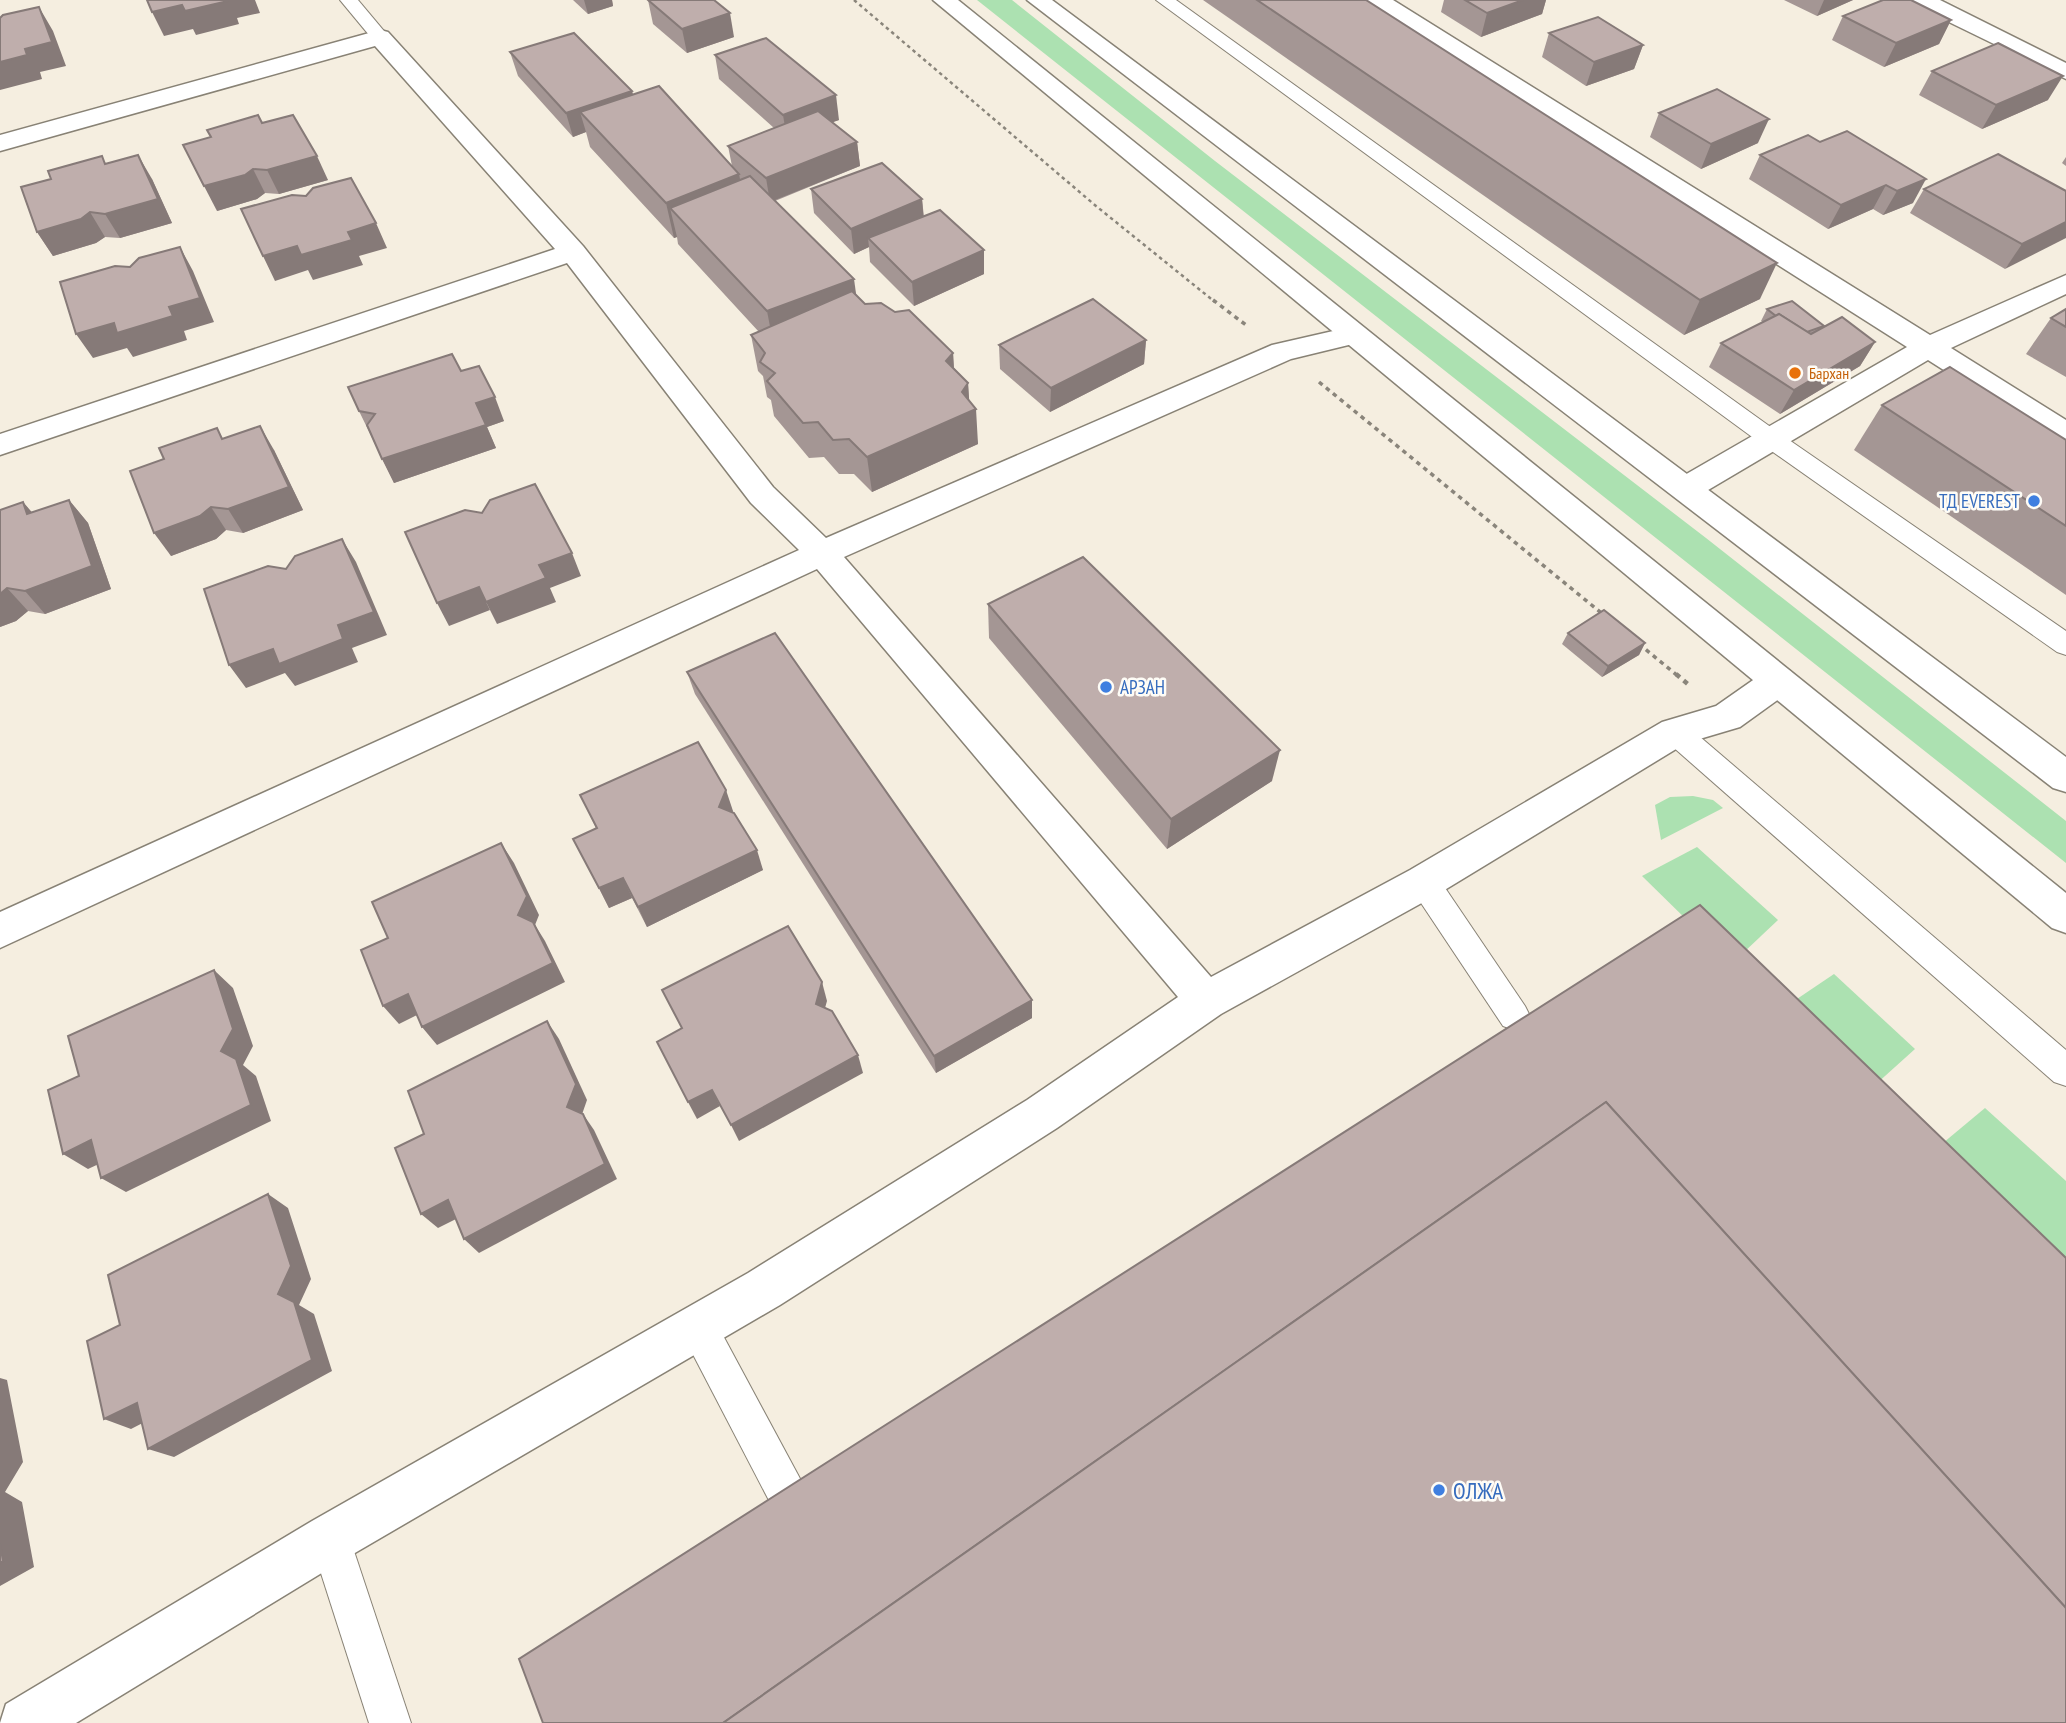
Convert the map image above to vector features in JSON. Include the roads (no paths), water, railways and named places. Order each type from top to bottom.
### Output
[{"type":"street","points":[[944,0],[2066,916]]},
{"type":"street","points":[[1038,0],[2066,777]]},
{"type":"street","points":[[1377,0],[2066,434]]},
{"type":"street","points":[[1922,0],[2066,72]]},
{"type":"street","points":[[0,143],[380,37],[573,252],[762,495],[822,553],[1206,1001]]},
{"type":"street","points":[[0,445],[573,252]]},
{"type":"street","points":[[1687,488],[1929,347],[2066,284]]},
{"type":"street","points":[[0,931],[822,553],[1282,352],[1355,335]]},
{"type":"street","points":[[25,1723],[330,1539],[699,1328],[1042,1114],[1206,1001],[1424,882],[1675,732],[1727,717],[1778,681]]},
{"type":"lane","points":[[349,0],[380,37]]},
{"type":"lane","points":[[1165,0],[1771,439],[2066,645]]},
{"type":"lane","points":[[1675,732],[2066,1072]]},
{"type":"lane","points":[[1424,882],[1514,1016]]},
{"type":"lane","points":[[699,1328],[790,1500]]},
{"type":"lane","points":[[330,1539],[390,1723]]},
{"type":"place","name":"Бархан","points":[[1795,373]]},
{"type":"place","name":"ТД EVEREST","points":[[2034,501]]},
{"type":"place","name":"АРЗАН","points":[[1106,687]]},
{"type":"place","name":"ОЛЖА","points":[[1439,1490]]}]
